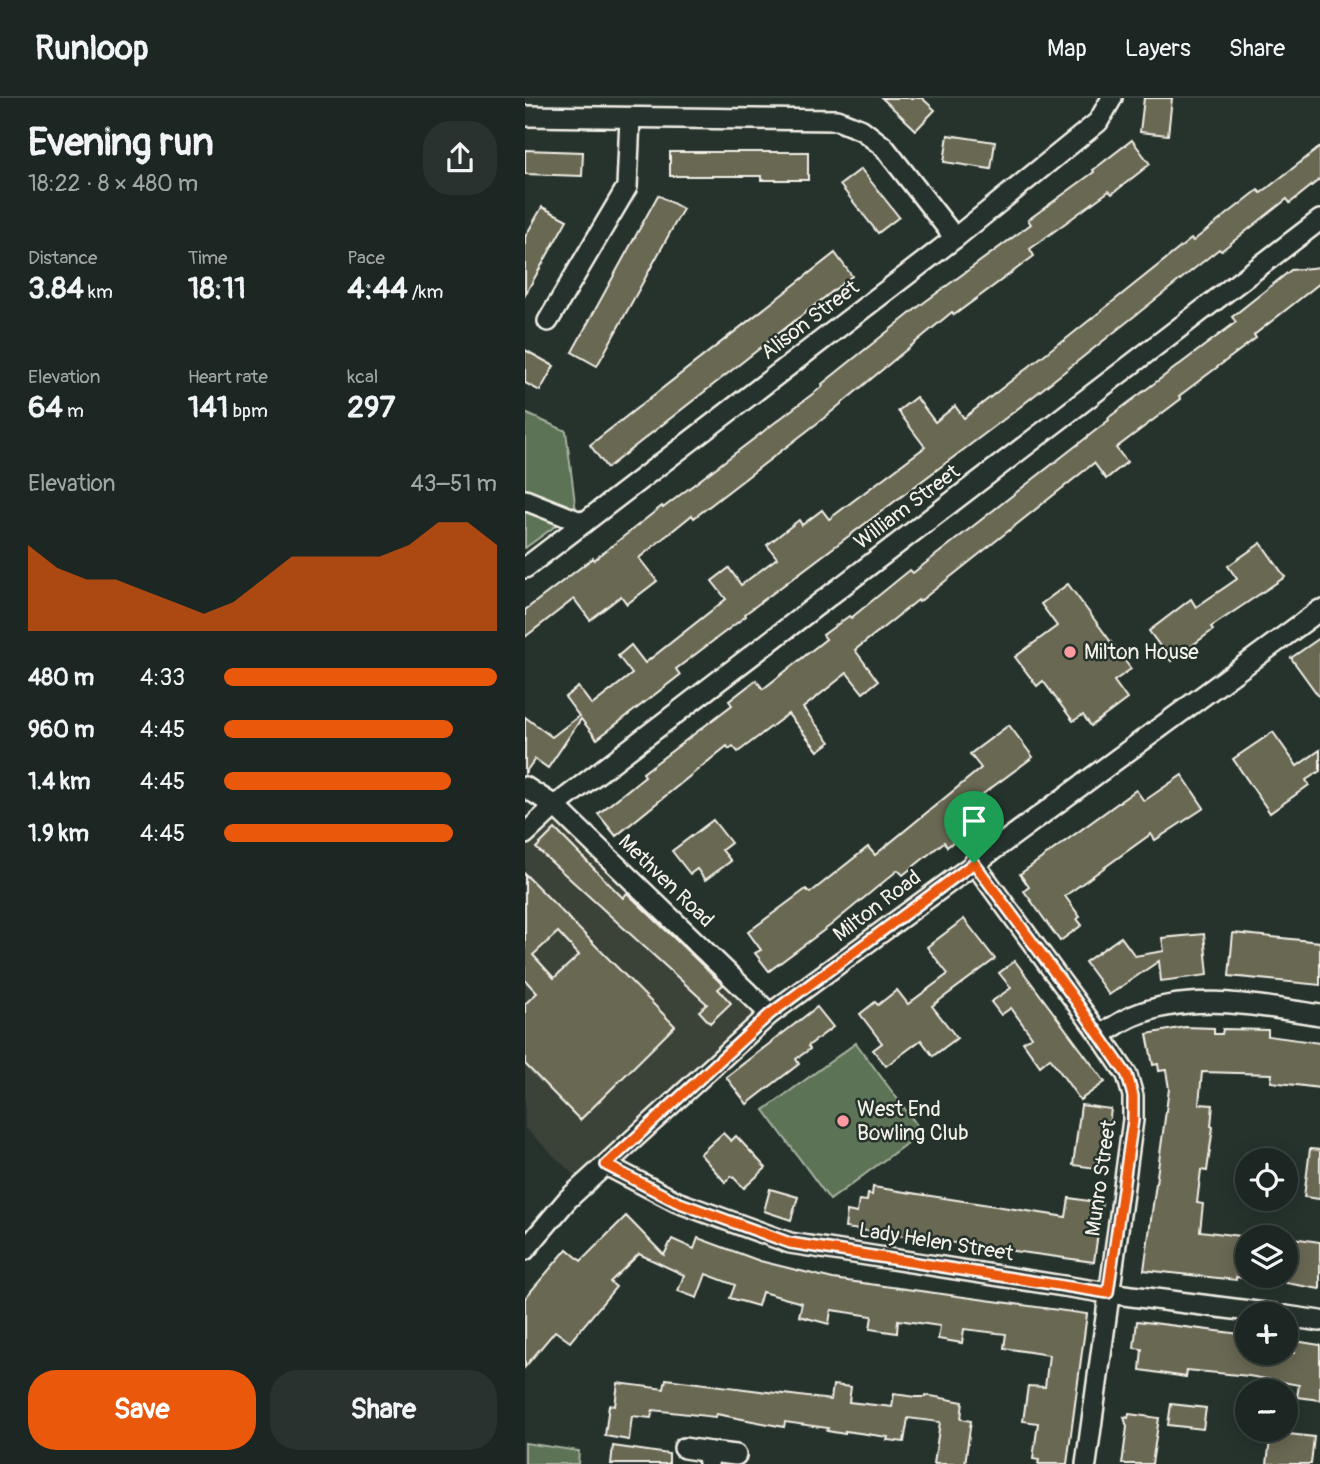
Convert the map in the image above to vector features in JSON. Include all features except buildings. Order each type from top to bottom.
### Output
[{"type":"street","name":"Alison Street","points":[[525,568],[955,238],[1098,122],[1112,98]]},
{"type":"street","points":[[525,116],[837,120],[862,130],[884,147],[955,238]]},
{"type":"street","points":[[548,321],[627,187],[630,118]]},
{"type":"street","name":"William Street","points":[[525,834],[555,806],[1320,220]]},
{"type":"street","points":[[525,500],[583,523]]},
{"type":"street","name":"Milton Road","points":[[525,1250],[568,1199],[770,1014],[1319,613]]},
{"type":"street","name":"Methven Road","points":[[525,787],[555,806],[770,1014]]},
{"type":"street","name":"Munro Street","points":[[974,863],[1100,1035],[1127,1075],[1133,1096],[1133,1120],[1086,1464]]},
{"type":"street","points":[[1100,1035],[1133,1016],[1185,1003],[1239,1004],[1320,1015]]},
{"type":"street","name":"Lady Helen Street","points":[[606,1165],[677,1202],[790,1243],[1108,1293],[1235,1309]]},
{"type":"street","points":[[1298,1318],[1320,1321]]},
{"type":"street","points":[[684,1448],[709,1458],[736,1455]]},
{"type":"shaded area","points":[[554,818],[759,1014],[578,1179],[525,1128],[525,847]]},
{"type":"green space","points":[[525,413],[566,431],[576,511],[525,548]]},
{"type":"green space","name":"West End Bowling Club","points":[[856,1043],[922,1132],[830,1200],[764,1110]]},
{"type":"green space","points":[[525,1443],[579,1451],[578,1464],[525,1464]]},
{"type":"place","name":"Milton House","points":[[1070,652]]},
{"type":"place","name":"West End Bowling Club","points":[[843,1121]]},
{"type":"route","points":[[974,863],[1127,1075],[1133,1096],[1133,1120],[1108,1293],[790,1243],[677,1202],[606,1165],[770,1014],[974,863]]}]
